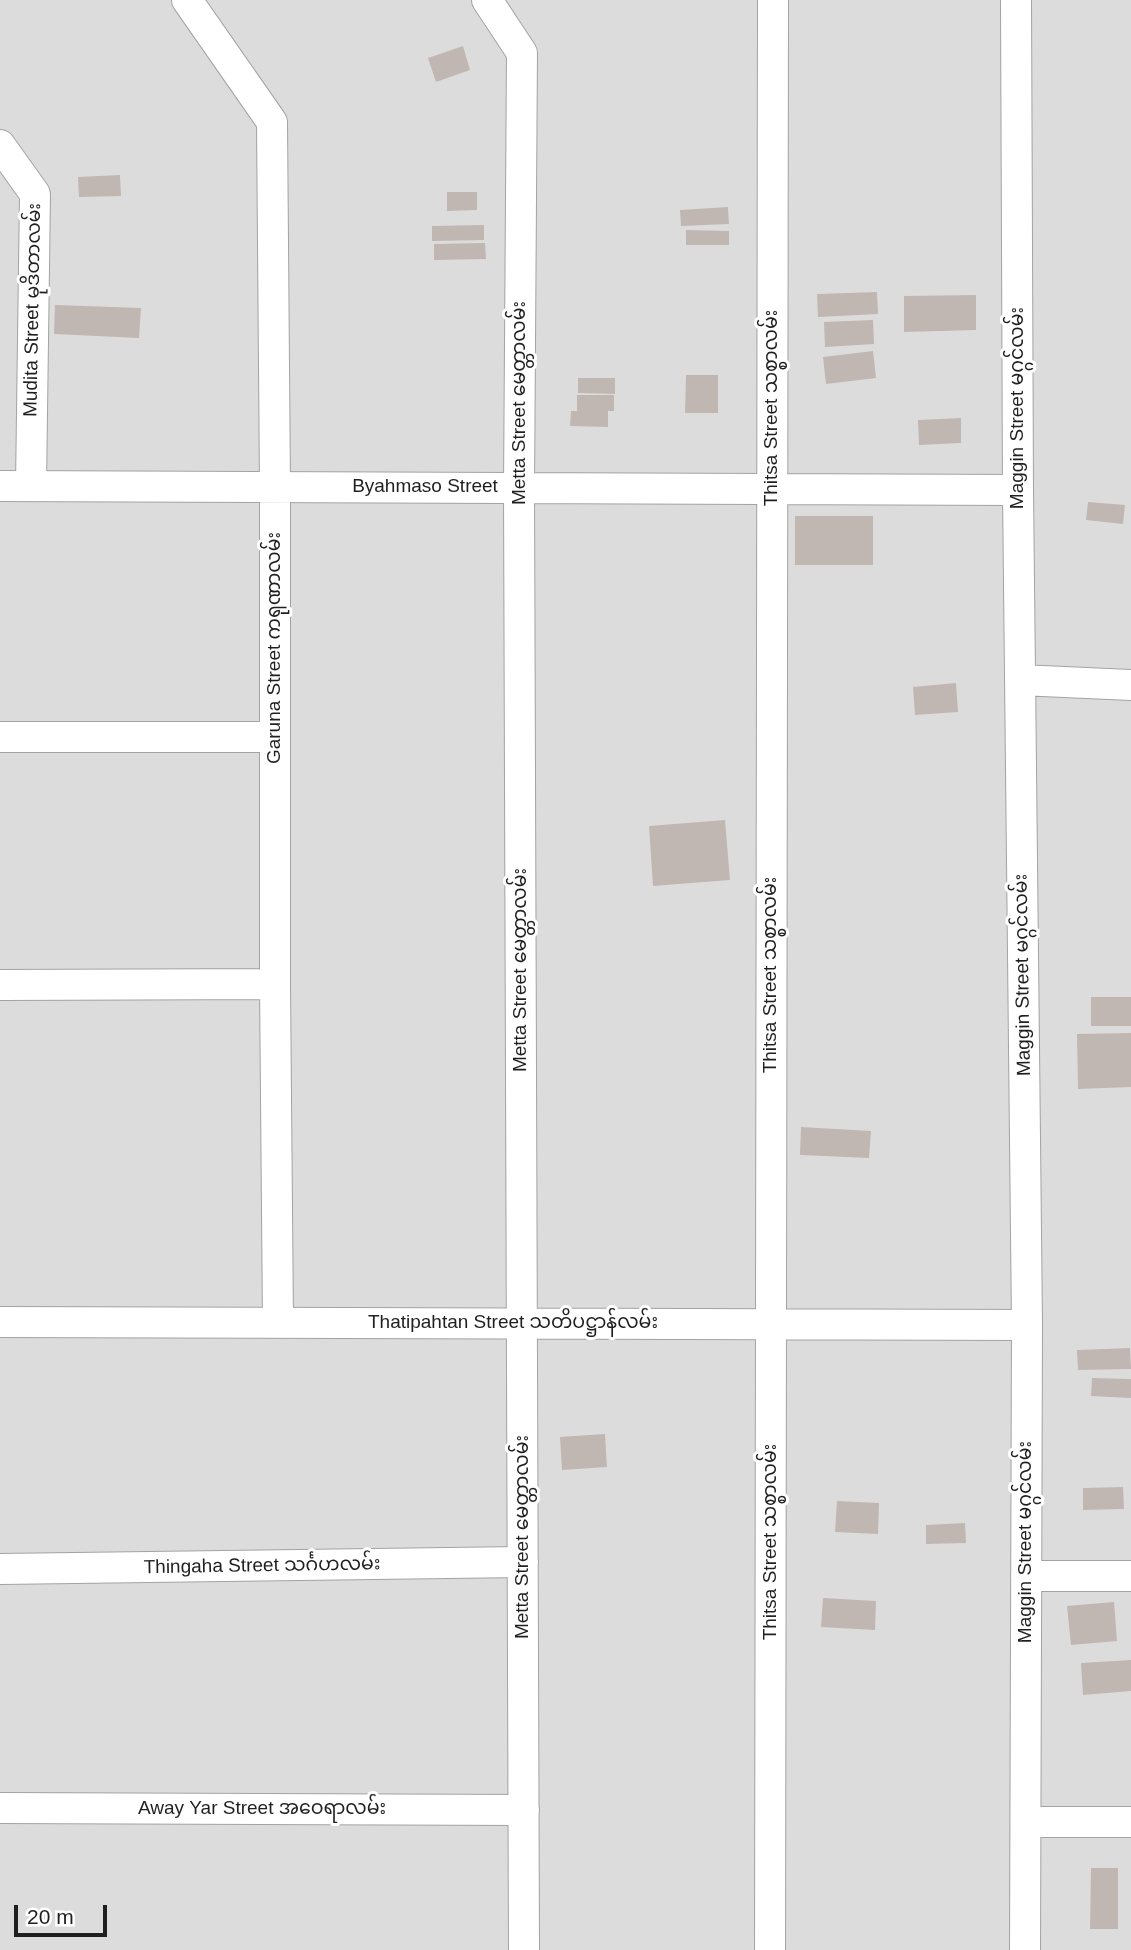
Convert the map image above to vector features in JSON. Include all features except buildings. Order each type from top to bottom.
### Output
[{"type":"street","name":"Garuna Street ကရုဏာလမ်း","points":[[187,0],[272,122],[278,1323]]},
{"type":"street","name":"Metta Street မေတ္တာလမ်း","points":[[487,0],[522,52],[519,488],[524,1950]]},
{"type":"street","name":"Thitsa Street သစ္စာလမ်း","points":[[770,1950],[773,0]]},
{"type":"street","name":"Maggin Street မဂ္ဂင်လမ်း","points":[[1016,0],[1027,1325],[1025,1950]]},
{"type":"street","name":"Mudita Street မုဒိတာလမ်း","points":[[0,145],[35,194],[31,486]]},
{"type":"street","name":"Byahmaso Street","points":[[0,485],[1018,490]]},
{"type":"street","points":[[1020,680],[1131,685]]},
{"type":"street","points":[[0,737],[275,737]]},
{"type":"street","points":[[0,985],[275,984]]},
{"type":"street","name":"Thatipahtan Street သတိပဋ္ဌာန်လမ်း","points":[[0,1322],[1027,1325]]},
{"type":"street","name":"Thingaha Street သင်္ဂဟလမ်း","points":[[0,1569],[523,1562]]},
{"type":"street","points":[[1026,1576],[1131,1576]]},
{"type":"street","name":"Away Yar Street အဝေရာလမ်း","points":[[0,1808],[524,1810]]},
{"type":"street","points":[[1026,1822],[1131,1822]]},
{"type":"shaded area","points":[[0,0],[1131,0],[1131,1950],[0,1950]]}]
